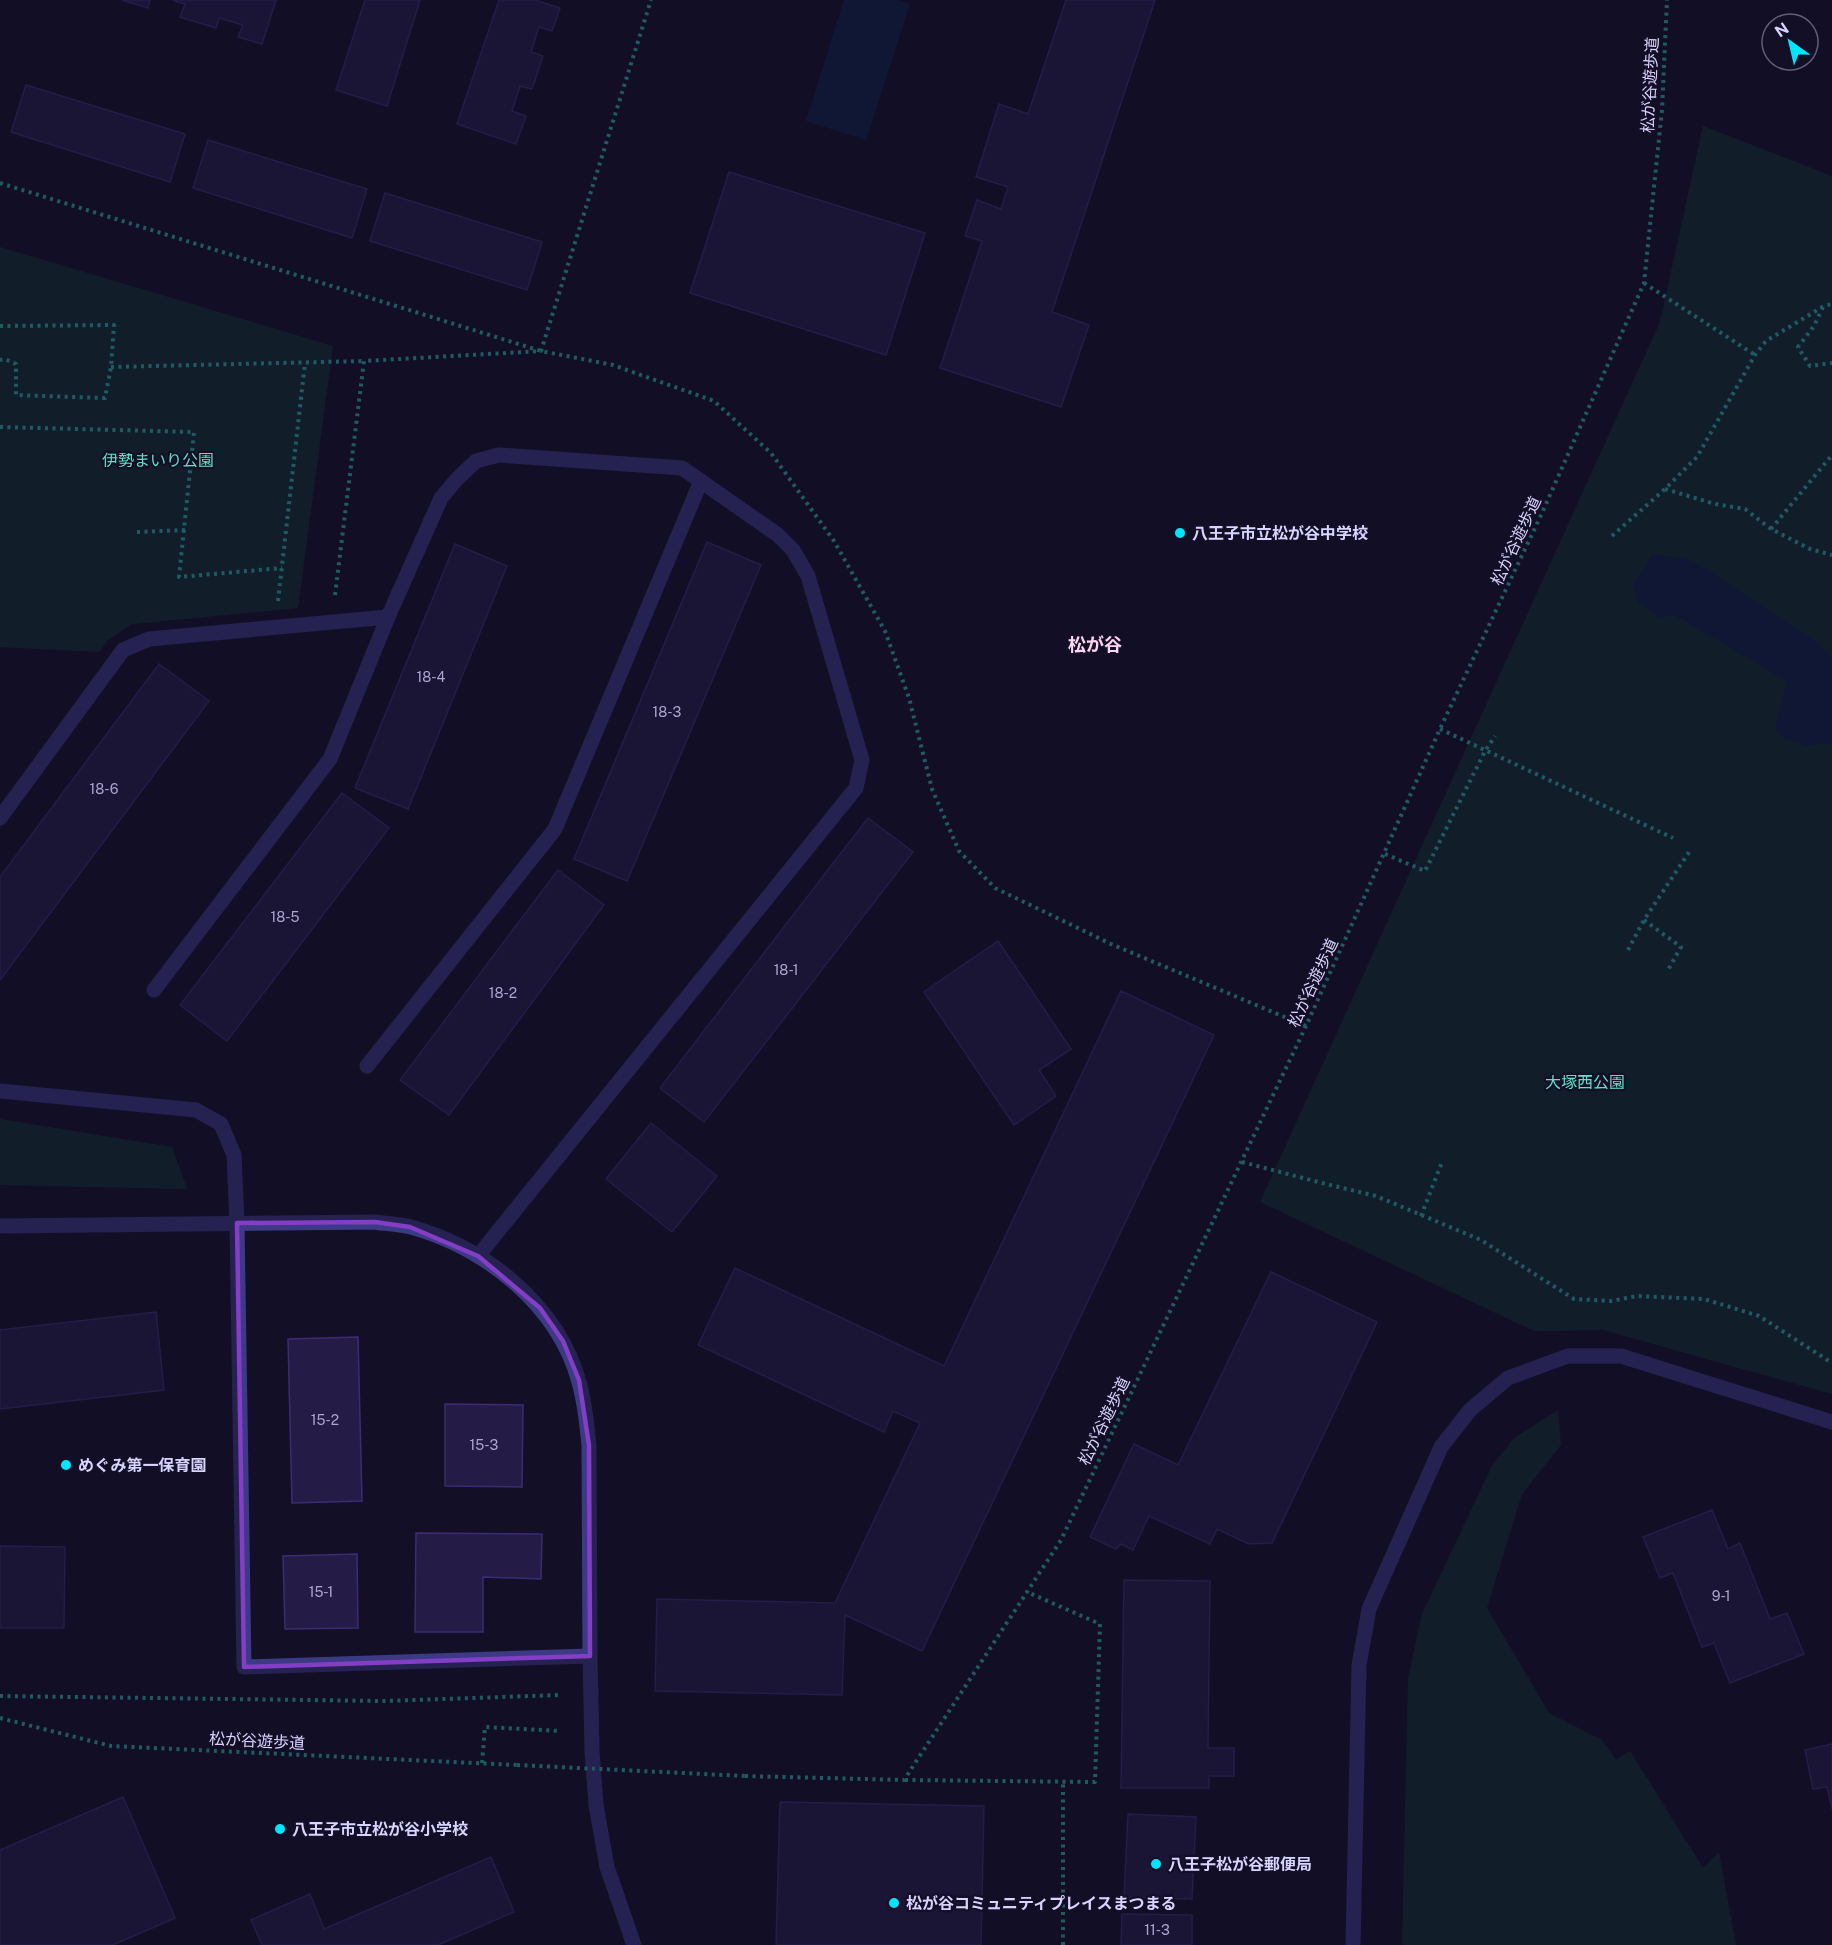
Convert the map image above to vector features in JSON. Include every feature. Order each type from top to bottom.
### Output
[{"type":"street","points":[[154,990],[330,759],[388,617],[441,498],[476,461],[499,455],[682,468],[778,535],[793,550],[808,576],[862,760],[856,788],[478,1256]]},
{"type":"street","points":[[367,1066],[555,829],[701,482]]},
{"type":"street","points":[[0,818],[123,650],[149,639],[388,617]]},
{"type":"street","points":[[0,1091],[196,1110],[221,1125],[234,1155],[244,1667],[590,1656]]},
{"type":"street","points":[[0,1227],[375,1222],[410,1227],[447,1240],[478,1256],[509,1277],[540,1308],[563,1341],[579,1380],[586,1413],[589,1445],[592,1751],[596,1805],[607,1867],[634,1945]]},
{"type":"street","points":[[1353,1945],[1359,1665],[1369,1609],[1441,1447],[1470,1410],[1508,1378],[1568,1356],[1621,1356],[1832,1422]]},
{"type":"path","points":[[111,368],[364,361],[542,351],[651,0]]},
{"type":"path","name":"松が谷遊歩道","points":[[0,1718],[111,1746],[745,1776],[904,1780],[1061,1540],[1242,1162],[1385,854],[1440,729],[1542,513],[1644,283],[1662,110],[1667,0]]},
{"type":"path","points":[[1644,283],[1755,355]]},
{"type":"path","points":[[1612,536],[1697,457],[1755,355],[1766,341],[1824,306],[1832,304]]},
{"type":"path","points":[[1824,306],[1814,326],[1798,347],[1810,366],[1832,363]]},
{"type":"path","points":[[0,326],[114,326],[111,368],[105,398],[16,395],[16,364],[5,359],[0,360]]},
{"type":"path","points":[[332,622],[364,361]]},
{"type":"path","points":[[278,604],[305,363]]},
{"type":"path","points":[[0,427],[194,432],[179,577],[282,568]]},
{"type":"path","points":[[1771,529],[1832,455]]},
{"type":"path","points":[[1665,489],[1715,504],[1746,509],[1771,529],[1810,549],[1832,555]]},
{"type":"path","points":[[137,532],[185,530]]},
{"type":"path","points":[[1440,729],[1673,838]]},
{"type":"path","points":[[1385,854],[1425,871],[1485,751],[1495,736]]},
{"type":"path","points":[[1628,950],[1644,920],[1691,849]]},
{"type":"path","points":[[1644,920],[1681,947],[1668,970]]},
{"type":"path","points":[[1242,1162],[1376,1196],[1481,1240],[1574,1299],[1611,1301],[1637,1296],[1704,1299],[1759,1316],[1832,1363]]},
{"type":"path","points":[[1421,1216],[1442,1162]]},
{"type":"path","points":[[904,1780],[1095,1782],[1100,1624],[1027,1592]]},
{"type":"path","points":[[0,1696],[383,1701],[561,1695]]},
{"type":"path","points":[[482,1763],[485,1727],[560,1731]]},
{"type":"path","points":[[1062,1945],[1063,1782]]},
{"type":"highlighted area","points":[[375,1222],[410,1227],[478,1256],[540,1308],[563,1341],[579,1380],[589,1445],[590,1656],[244,1667],[237,1223]]},
{"type":"green space","name":"大塚西公園","points":[[1703,126],[1832,176],[1832,1394],[1603,1330],[1534,1331],[1260,1202],[1660,322]]},
{"type":"green space","name":"伊勢まいり公園","points":[[0,247],[333,346],[298,608],[132,624],[108,640],[99,652],[0,647]]},
{"type":"green space","points":[[0,1119],[172,1147],[187,1189],[0,1185]]},
{"type":"green space","points":[[1558,1410],[1561,1445],[1522,1494],[1487,1608],[1549,1713],[1602,1740],[1616,1760],[1630,1751],[1703,1868],[1719,1852],[1736,1945],[1402,1945],[1408,1680],[1421,1616],[1492,1466],[1514,1438]]},
{"type":"water","points":[[844,0],[898,0],[910,4],[866,140],[806,121]]},
{"type":"water","points":[[1653,554],[1690,559],[1814,639],[1832,658],[1832,743],[1808,746],[1785,739],[1775,728],[1787,681],[1674,615],[1660,618],[1638,602],[1633,585]]},
{"type":"building","points":[[122,0],[150,0],[148,8]]},
{"type":"building","points":[[172,0],[276,0],[262,44],[238,37],[243,25],[219,18],[216,28],[180,17],[185,4]]},
{"type":"building","points":[[365,0],[420,0],[387,106],[336,90]]},
{"type":"building","points":[[499,0],[535,0],[560,8],[552,31],[539,27],[531,52],[543,56],[532,89],[520,86],[512,111],[526,116],[516,144],[457,124]]},
{"type":"building","points":[[1066,0],[1155,0],[1052,312],[1089,325],[1061,407],[940,368],[982,241],[965,236],[977,200],[1001,209],[1008,187],[976,177],[999,104],[1028,114]]},
{"type":"building","points":[[26,85],[185,134],[170,182],[11,132]]},
{"type":"building","points":[[208,140],[367,189],[352,238],[193,188]]},
{"type":"building","points":[[729,172],[925,233],[886,355],[690,293]]},
{"type":"building","points":[[385,193],[542,242],[527,290],[370,241]]},
{"type":"building","points":[[707,542],[761,565],[627,881],[574,859]]},
{"type":"building","points":[[455,544],[507,566],[408,809],[355,788]]},
{"type":"building","points":[[159,664],[209,701],[0,980],[0,877]]},
{"type":"building","points":[[342,793],[389,828],[227,1041],[180,1005]]},
{"type":"building","points":[[868,818],[913,852],[704,1122],[660,1088]]},
{"type":"building","points":[[558,870],[604,905],[449,1115],[400,1080]]},
{"type":"building","points":[[998,941],[1071,1049],[1039,1070],[1056,1096],[1014,1125],[924,992]]},
{"type":"building","points":[[1121,991],[1214,1035],[922,1651],[845,1615],[842,1695],[655,1691],[657,1599],[835,1603],[920,1423],[893,1411],[884,1432],[698,1345],[735,1268],[944,1366]]},
{"type":"building","points":[[651,1123],[717,1176],[672,1232],[606,1179]]},
{"type":"building","points":[[1271,1272],[1377,1322],[1272,1543],[1249,1544],[1217,1529],[1210,1544],[1149,1516],[1133,1550],[1121,1544],[1116,1549],[1090,1537],[1134,1444],[1178,1465]]},
{"type":"building","points":[[156,1312],[164,1390],[0,1409],[0,1330]]},
{"type":"building","points":[[358,1337],[362,1501],[292,1503],[288,1339]]},
{"type":"building","points":[[445,1404],[523,1405],[522,1487],[445,1486]]},
{"type":"building","points":[[1712,1510],[1728,1549],[1740,1543],[1770,1619],[1787,1613],[1804,1654],[1730,1683],[1714,1643],[1702,1647],[1673,1573],[1660,1578],[1643,1537]]},
{"type":"building","points":[[416,1533],[542,1534],[541,1579],[483,1577],[483,1632],[415,1632]]},
{"type":"building","points":[[0,1546],[65,1547],[64,1628],[0,1628]]},
{"type":"building","points":[[357,1554],[358,1628],[285,1629],[283,1556]]},
{"type":"building","points":[[1124,1580],[1210,1581],[1208,1748],[1234,1748],[1234,1776],[1209,1776],[1209,1788],[1121,1788]]},
{"type":"building","points":[[1832,1744],[1832,1809],[1827,1787],[1813,1789],[1805,1750]]},
{"type":"building","points":[[123,1797],[175,1918],[113,1945],[0,1945],[0,1850]]},
{"type":"building","points":[[780,1802],[984,1806],[981,1945],[776,1945]]},
{"type":"building","points":[[1128,1814],[1196,1817],[1192,1899],[1124,1897]]},
{"type":"building","points":[[491,1857],[514,1912],[438,1945],[262,1945],[251,1920],[310,1894],[324,1929]]},
{"type":"building","points":[[1122,1914],[1192,1915],[1192,1945],[1121,1945]]},
{"type":"place","name":"八王子市立松が谷中学校","points":[[1180,533]]},
{"type":"place","name":"めぐみ第一保育園","points":[[66,1465]]},
{"type":"place","name":"八王子市立松が谷小学校","points":[[280,1829]]},
{"type":"place","name":"八王子松が谷郵便局","points":[[1156,1864]]},
{"type":"place","name":"松が谷コミュニティプレイスまつまる","points":[[894,1903]]},
{"type":"district","name":"松が谷","points":[[1095,644]]}]
